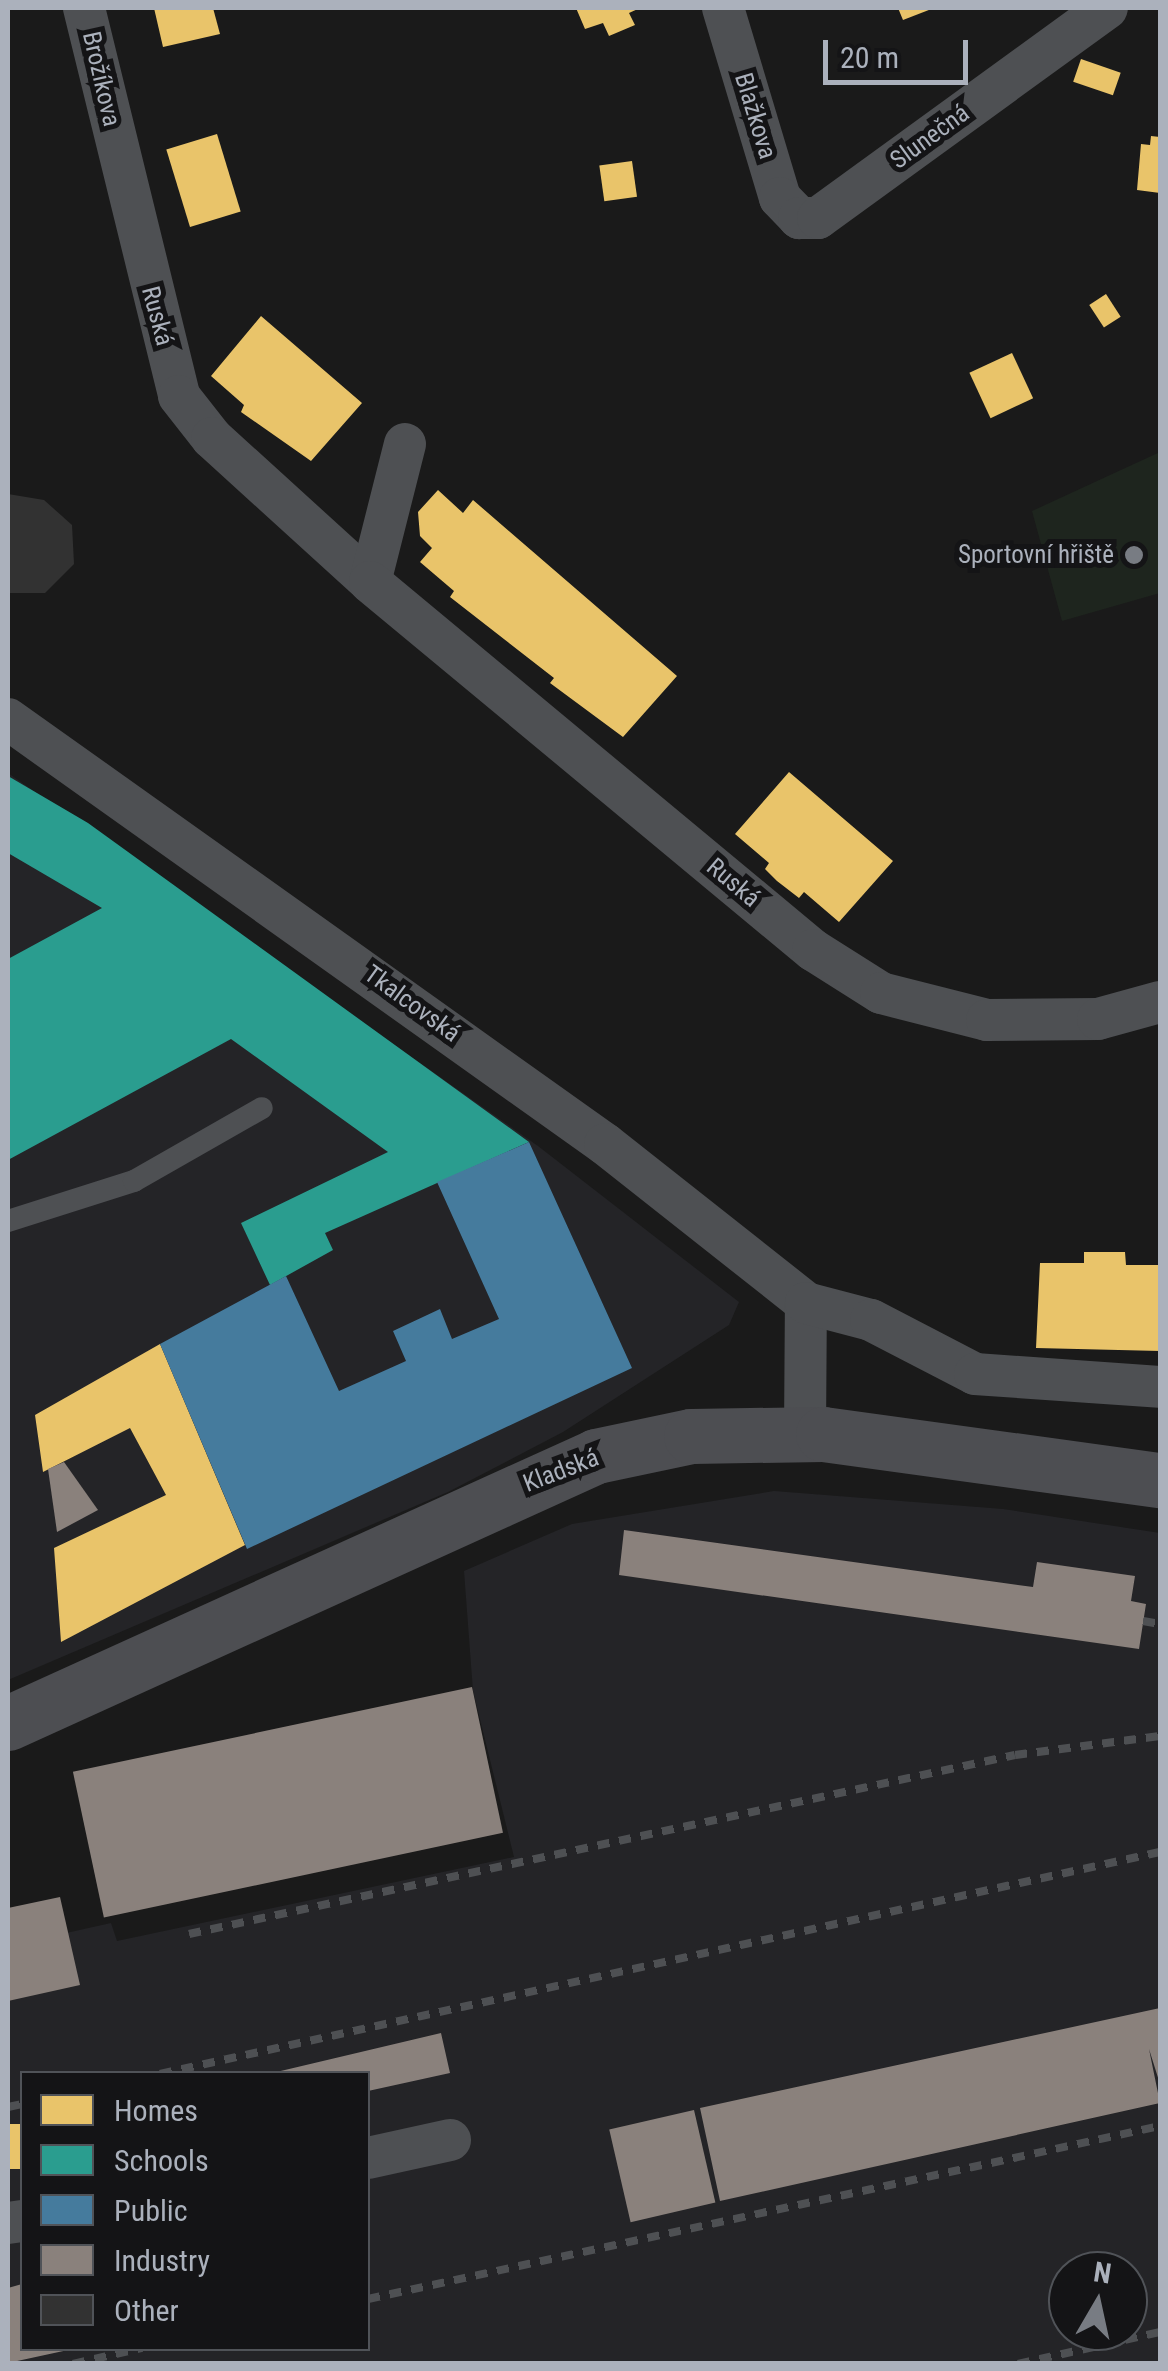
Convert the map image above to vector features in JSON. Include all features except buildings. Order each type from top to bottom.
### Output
[{"type":"main road","name":"Kladská","points":[[8,1723],[581,1461],[691,1436],[805,1434],[1160,1480]]},
{"type":"street","name":"Brožíkova","points":[[84,8],[118,151]]},
{"type":"street","name":"Blažkova","points":[[723,8],[780,198],[799,218]]},
{"type":"street","name":"Slunečná","points":[[799,218],[818,218],[1107,8]]},
{"type":"street","name":"Ruská","points":[[118,151],[179,396],[212,438],[370,582],[812,950],[881,992],[955,1015],[1049,1023],[1098,1020],[1160,1002]]},
{"type":"street","points":[[370,582],[406,444]]},
{"type":"street","name":"Tkalcovská","points":[[8,719],[605,1144],[806,1303],[871,1320],[976,1374],[1160,1387]]},
{"type":"street","points":[[805,1434],[806,1303]]},
{"type":"street","points":[[370,2158],[450,2140]]},
{"type":"lane","points":[[8,1221],[134,1181],[262,1108]]},
{"type":"shaded area","points":[[1160,452],[1160,593],[1062,621],[1032,511]]},
{"type":"shaded area","points":[[8,773],[538,1146],[739,1302],[729,1325],[563,1432],[448,1492],[8,1680]]},
{"type":"shaded area","points":[[774,1491],[1003,1509],[1160,1533],[1160,2363],[8,2363],[8,1946],[111,1923],[117,1941],[514,1857],[473,1691],[464,1571],[572,1524]]},
{"type":"railway","points":[[1143,1621],[1160,1624]]},
{"type":"railway","points":[[189,1934],[1015,1755],[1160,1736]]},
{"type":"railway","points":[[174,2071],[1160,1852]]},
{"type":"railway","points":[[8,2107],[20,2104]]},
{"type":"railway","points":[[370,2299],[1160,2126]]},
{"type":"railway","points":[[1018,2364],[1160,2332]]},
{"type":"railway","points":[[73,2364],[129,2351]]},
{"type":"place","name":"Sportovní hřiště","points":[[1134,555]]}]
